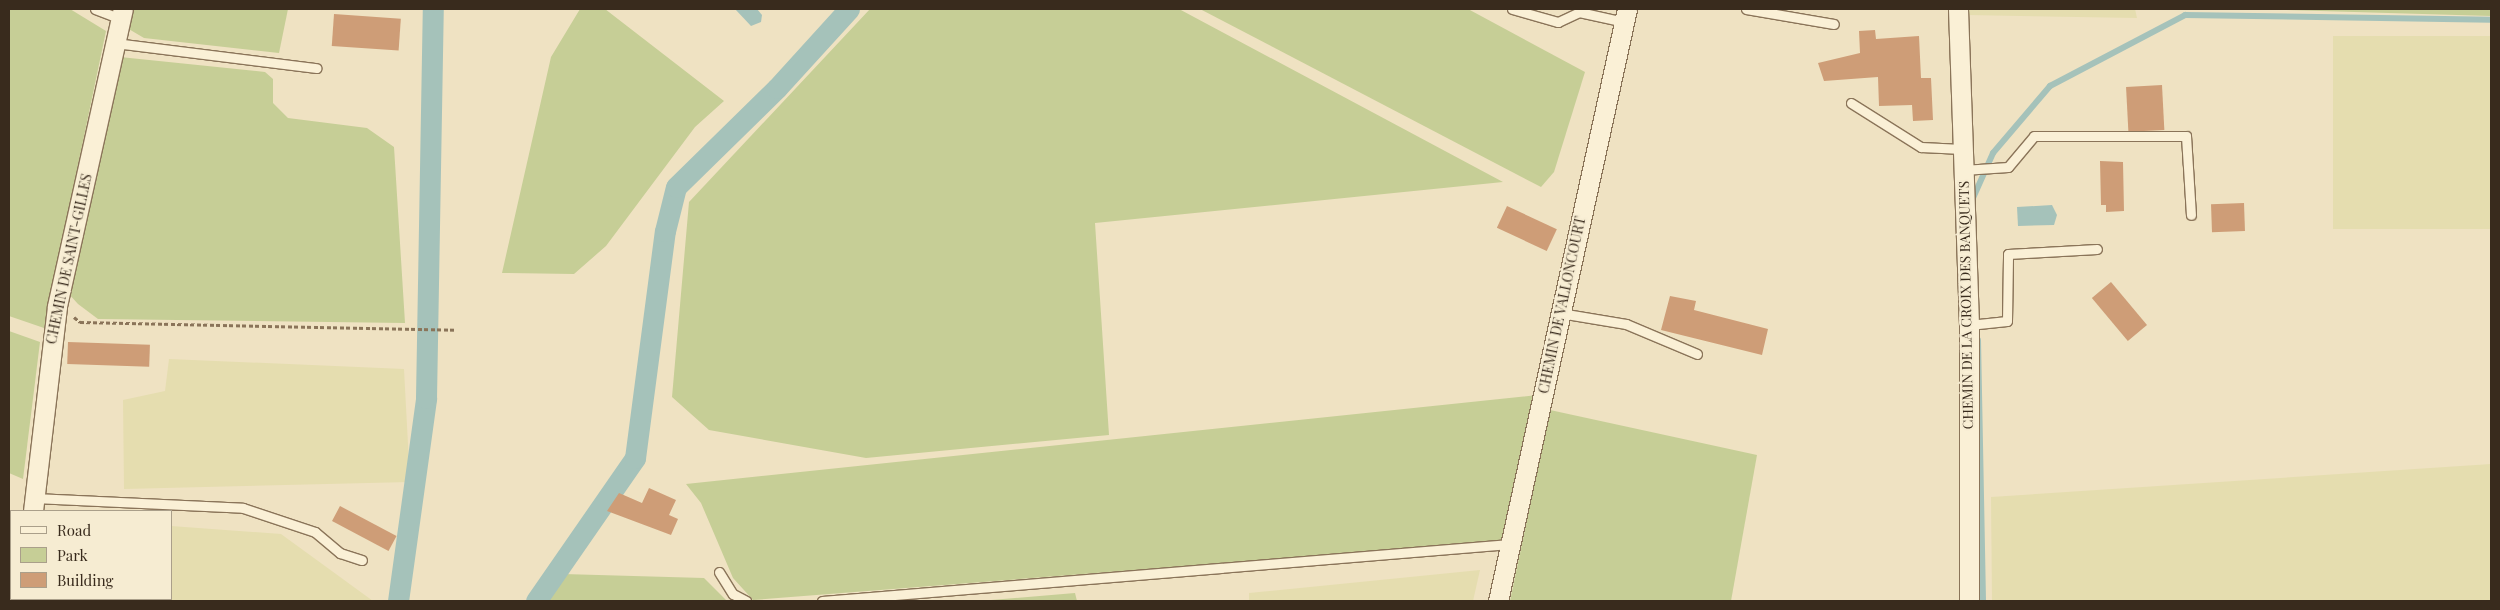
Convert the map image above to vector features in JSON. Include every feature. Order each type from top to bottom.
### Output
[{"type":"street","name":"CHEMIN DE LA CROIX DES BANQUETS","points":[[1958,9],[1969,325],[1969,601]]},
{"type":"street","name":"CHEMIN DE SAINT-GILLES","points":[[34,504],[56,306],[122,14]]},
{"type":"street","name":"CHEMIN DE VALLONCOURT","points":[[1498,601],[1626,15]]},
{"type":"lane","points":[[95,9],[122,14]]},
{"type":"lane","points":[[1512,9],[1558,22],[1579,12],[1626,15]]},
{"type":"lane","points":[[1746,9],[1834,24]]},
{"type":"lane","points":[[115,43],[316,68]]},
{"type":"lane","points":[[1851,103],[1921,147],[1962,149]]},
{"type":"lane","points":[[1963,170],[2008,167],[2034,136],[2186,136],[2191,215]]},
{"type":"lane","points":[[1969,325],[2007,321],[2008,254],[2097,249]]},
{"type":"lane","points":[[1560,313],[1626,324],[1696,354]]},
{"type":"lane","points":[[34,504],[243,508],[315,532],[340,554],[362,560]]},
{"type":"lane","points":[[822,601],[1510,544]]},
{"type":"lane","points":[[719,572],[734,594],[746,601]]},
{"type":"path","points":[[56,306],[80,322],[456,330]]},
{"type":"shaded area","points":[[1966,9],[2135,9],[2137,18],[1966,15]]},
{"type":"shaded area","points":[[2333,36],[2491,36],[2491,229],[2333,229]]},
{"type":"shaded area","points":[[169,359],[404,369],[410,482],[124,489],[123,400],[165,391]]},
{"type":"shaded area","points":[[2491,464],[2491,601],[1992,601],[1991,497]]},
{"type":"shaded area","points":[[172,526],[281,534],[373,601],[57,601],[172,600]]},
{"type":"shaded area","points":[[1480,570],[1473,601],[1249,601],[1249,593]]},
{"type":"green space","points":[[9,9],[70,9],[106,31],[44,328],[9,316]]},
{"type":"green space","points":[[131,9],[288,9],[279,53],[144,38],[127,28]]},
{"type":"green space","points":[[580,9],[605,9],[724,101],[695,127],[606,246],[574,274],[502,273],[551,57]]},
{"type":"green space","points":[[870,9],[1179,9],[1503,182],[1095,223],[1109,435],[866,458],[709,430],[672,397],[689,202]]},
{"type":"green space","points":[[1200,9],[1468,9],[1585,72],[1554,172],[1541,187]]},
{"type":"green space","points":[[2256,9],[2491,9],[2491,16]]},
{"type":"green space","points":[[120,57],[265,72],[273,79],[273,103],[288,118],[367,128],[394,147],[405,323],[98,319],[78,304],[68,293]]},
{"type":"green space","points":[[9,331],[40,342],[23,479],[9,473]]},
{"type":"green space","points":[[1538,395],[1503,541],[753,600],[733,578],[701,503],[686,484]]},
{"type":"green space","points":[[1550,410],[1757,455],[1731,601],[1510,601]]},
{"type":"green space","points":[[563,574],[704,578],[727,601],[543,601]]},
{"type":"green space","points":[[1075,593],[1077,601],[979,601]]},
{"type":"water","points":[[735,9],[757,9],[762,15],[761,22],[751,26]]},
{"type":"water","points":[[2052,205],[2057,215],[2054,225],[2018,226],[2017,207]]},
{"type":"building","points":[[334,14],[401,19],[399,51],[332,46]]},
{"type":"building","points":[[1875,30],[1876,39],[1919,36],[1921,78],[1931,78],[1933,120],[1913,121],[1912,105],[1879,106],[1878,77],[1824,81],[1818,63],[1860,53],[1859,31]]},
{"type":"building","points":[[2162,85],[2164,130],[2128,132],[2126,87]]},
{"type":"building","points":[[2100,161],[2123,162],[2124,211],[2106,212],[2106,205],[2101,205]]},
{"type":"building","points":[[2244,203],[2245,231],[2212,232],[2211,204]]},
{"type":"building","points":[[1507,206],[1557,229],[1547,251],[1497,228]]},
{"type":"building","points":[[2111,282],[2147,325],[2128,341],[2092,298]]},
{"type":"building","points":[[1670,296],[1696,301],[1694,310],[1768,329],[1762,355],[1661,330]]},
{"type":"building","points":[[68,342],[150,345],[149,367],[67,364]]},
{"type":"building","points":[[649,488],[676,500],[669,515],[678,519],[671,535],[607,511],[619,493],[642,503]]},
{"type":"building","points":[[340,506],[397,536],[389,551],[332,521]]},
{"type":"waterway","points":[[398,601],[426,398],[433,9]]},
{"type":"waterway","points":[[536,601],[635,458],[665,231],[676,187],[777,88],[849,9]]},
{"type":"waterway","points":[[1973,198],[1993,153],[2050,86],[2185,15],[2491,20]]},
{"type":"waterway","points":[[1978,340],[1983,601]]}]
